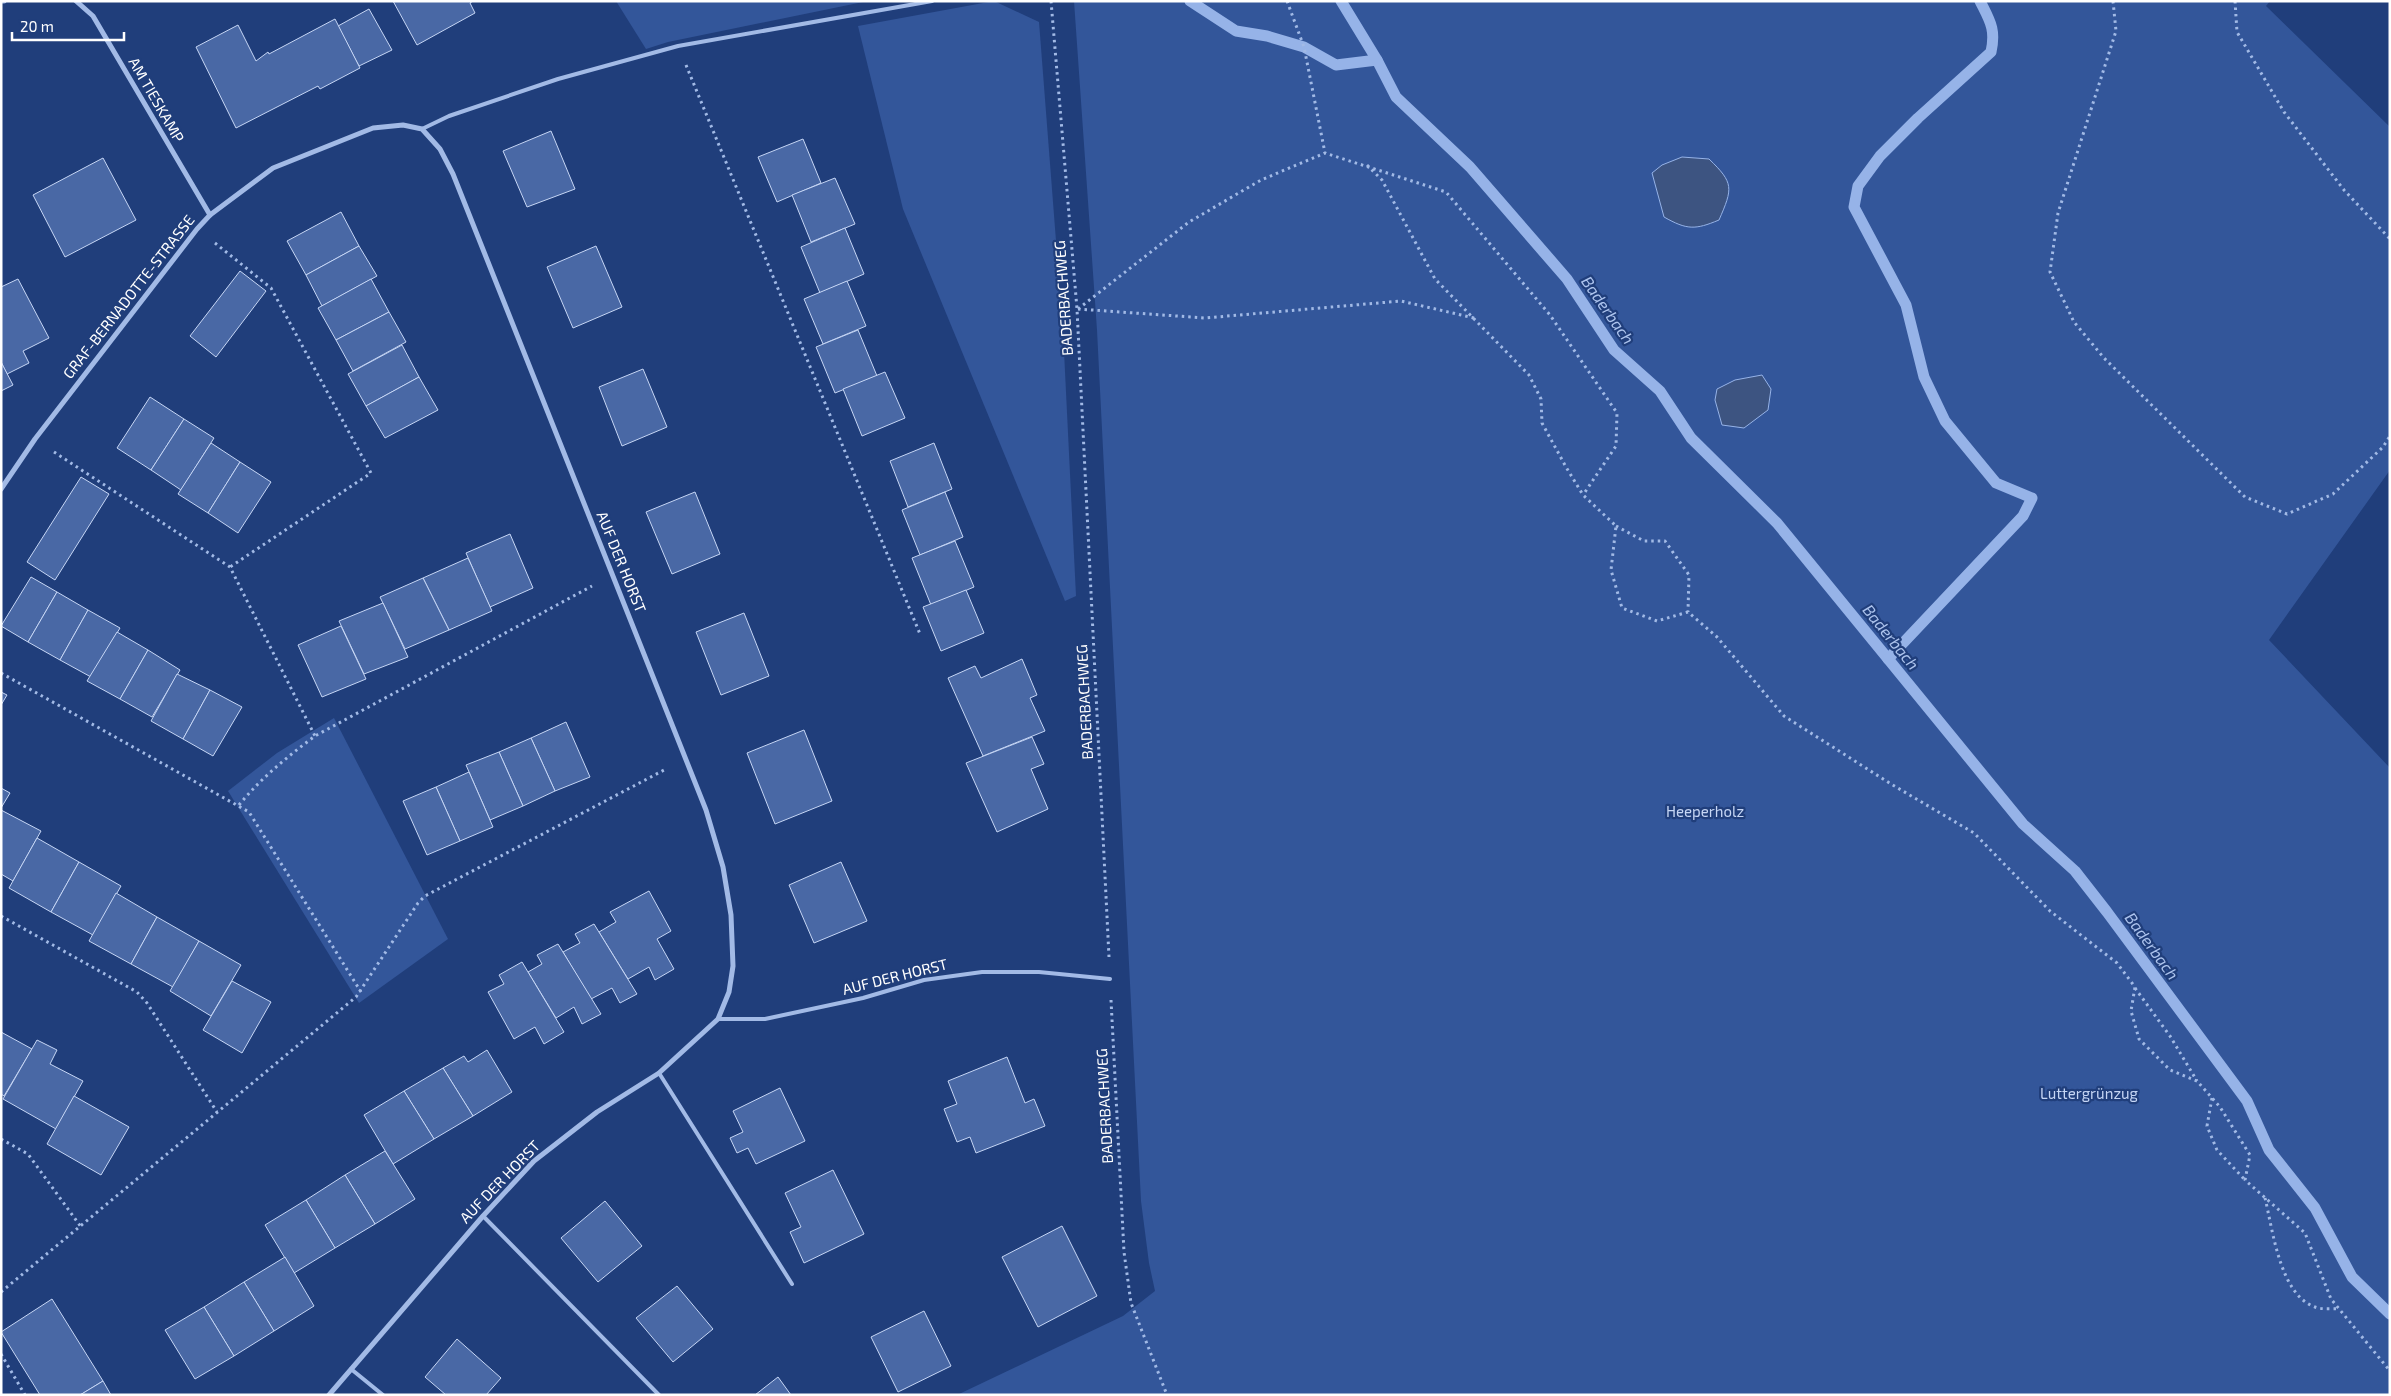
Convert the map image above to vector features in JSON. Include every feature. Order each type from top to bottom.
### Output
[{"type":"street","name":"AM TIESKAMP","points":[[76,1],[93,16],[210,216]]},
{"type":"street","name":"GRAF-BERNADOTTE-STRASSE","points":[[1,489],[35,439],[197,229],[210,216],[273,168],[373,128],[403,125],[422,130]]},
{"type":"street","name":"AUF DER HORST","points":[[329,1395],[483,1216],[534,1161],[597,1112],[659,1073],[718,1019],[729,992],[733,966],[731,915],[723,867],[706,810],[687,758],[612,575],[453,174],[440,149],[422,130]]},
{"type":"lane","points":[[422,130],[449,116],[549,82],[678,46],[932,1]]},
{"type":"lane","name":"AUF DER HORST","points":[[718,1019],[765,1019],[854,1000],[924,980],[982,972],[1038,972],[1110,978]]},
{"type":"lane","points":[[659,1073],[792,1284]]},
{"type":"lane","points":[[483,1216],[660,1395]]},
{"type":"lane","points":[[351,1369],[383,1395]]},
{"type":"path","name":"BADERBACHWEG","points":[[1051,1],[1077,309],[1124,1252],[1131,1303],[1167,1395]]},
{"type":"path","points":[[1287,1],[1304,48],[1325,153]]},
{"type":"path","points":[[2113,1],[2116,31],[2058,213],[2050,272],[2074,322],[2104,358],[2245,497],[2288,514],[2333,494],[2383,447],[2390,436]]},
{"type":"path","points":[[2235,1],[2237,32],[2284,112],[2344,190],[2390,239]]},
{"type":"path","points":[[678,46],[920,634]]},
{"type":"path","points":[[1077,309],[1188,222],[1261,180],[1325,153],[1446,192],[1550,315],[1617,413],[1616,446],[1583,495]]},
{"type":"path","points":[[1367,165],[1382,180],[1435,279],[1476,318],[1529,376],[1541,399],[1542,423],[1583,495],[1616,526],[1644,540],[1665,541],[1689,575],[1688,612]]},
{"type":"path","points":[[197,229],[271,288],[371,473],[230,567]]},
{"type":"path","points":[[1077,309],[1205,318],[1401,301],[1476,318]]},
{"type":"path","points":[[35,439],[230,567],[315,736]]},
{"type":"path","points":[[1616,526],[1611,570],[1622,608],[1657,621],[1688,612]]},
{"type":"path","points":[[240,806],[253,788],[315,736],[612,575]]},
{"type":"path","points":[[1688,612],[1717,637],[1784,716],[1891,784],[1974,833],[2050,911],[2117,963],[2170,1036],[2197,1081],[2220,1107],[2250,1156],[2245,1180]]},
{"type":"path","points":[[1,673],[240,806],[255,819],[361,992]]},
{"type":"path","points":[[1,1292],[82,1227],[216,1112],[361,992],[418,903],[425,896],[687,758]]},
{"type":"path","points":[[1,916],[137,992],[147,1003],[216,1112]]},
{"type":"path","points":[[2135,988],[2131,1011],[2139,1040],[2170,1070],[2197,1081]]},
{"type":"path","points":[[2212,1097],[2206,1126],[2217,1150],[2264,1198],[2305,1233],[2331,1299],[2390,1371]]},
{"type":"path","points":[[1,1139],[28,1154],[82,1227]]},
{"type":"path","points":[[2264,1198],[2280,1262],[2292,1291],[2315,1308],[2339,1308]]},
{"type":"path","points":[[1,1354],[26,1395]]},
{"type":"green space","points":[[616,1],[868,1],[668,42],[646,49]]},
{"type":"green space","points":[[994,1],[1039,22],[1063,331],[1076,596],[1065,601],[903,209],[858,26]]},
{"type":"green space","name":"Heeperholz","points":[[1074,1],[2270,1],[2266,6],[2390,127],[2390,470],[2269,640],[2390,768],[2390,1395],[957,1395],[1123,1316],[1155,1291],[1149,1263],[1141,1201],[1097,330]]},
{"type":"green space","points":[[334,718],[448,939],[359,1003],[228,791],[277,753]]},
{"type":"shaded area","points":[[1682,157],[1709,159],[1727,180],[1729,193],[1719,220],[1704,226],[1691,227],[1664,217],[1652,173],[1662,165]]},
{"type":"shaded area","points":[[1762,375],[1771,389],[1768,410],[1744,428],[1722,425],[1715,400],[1717,389],[1735,380]]},
{"type":"building","points":[[393,1],[473,1],[470,3],[475,13],[417,45]]},
{"type":"building","points":[[369,9],[392,50],[359,66],[338,26]]},
{"type":"building","points":[[335,19],[360,68],[320,89],[318,86],[236,128],[196,47],[238,25],[256,61],[268,52],[269,54]]},
{"type":"building","points":[[551,131],[575,189],[527,207],[503,151]]},
{"type":"building","points":[[803,139],[821,183],[777,202],[758,157]]},
{"type":"building","points":[[103,158],[136,220],[65,257],[33,195]]},
{"type":"building","points":[[835,178],[855,224],[811,242],[792,195]]},
{"type":"building","points":[[341,212],[359,246],[306,275],[287,241]]},
{"type":"building","points":[[845,228],[864,274],[820,293],[801,247]]},
{"type":"building","points":[[359,246],[377,276],[322,306],[306,275]]},
{"type":"building","points":[[596,246],[622,307],[573,328],[547,267]]},
{"type":"building","points":[[240,271],[266,291],[216,357],[190,336]]},
{"type":"building","points":[[18,279],[49,338],[23,351],[29,363],[7,374],[1,362],[1,287]]},
{"type":"building","points":[[371,279],[389,312],[336,340],[318,308]]},
{"type":"building","points":[[847,281],[866,326],[823,344],[804,299]]},
{"type":"building","points":[[389,312],[406,342],[353,371],[336,340]]},
{"type":"building","points":[[858,330],[877,376],[835,393],[816,347]]},
{"type":"building","points":[[402,345],[419,377],[366,406],[348,374]]},
{"type":"building","points":[[1,362],[13,385],[1,391]]},
{"type":"building","points":[[643,369],[667,427],[622,446],[599,387]]},
{"type":"building","points":[[885,372],[905,418],[862,436],[843,389]]},
{"type":"building","points":[[419,377],[438,410],[385,438],[366,406]]},
{"type":"building","points":[[150,397],[184,419],[151,470],[117,448]]},
{"type":"building","points":[[184,419],[214,438],[181,490],[151,470]]},
{"type":"building","points":[[211,443],[240,462],[208,513],[178,494]]},
{"type":"building","points":[[934,443],[952,489],[908,507],[890,461]]},
{"type":"building","points":[[240,462],[271,482],[238,533],[208,513]]},
{"type":"building","points":[[81,477],[109,494],[55,580],[27,562]]},
{"type":"building","points":[[695,492],[720,554],[672,574],[646,512]]},
{"type":"building","points":[[945,492],[963,537],[920,555],[902,510]]},
{"type":"building","points":[[510,534],[533,588],[490,607],[466,553]]},
{"type":"building","points":[[955,541],[974,587],[931,605],[912,558]]},
{"type":"building","points":[[468,558],[492,611],[449,630],[423,578]]},
{"type":"building","points":[[31,577],[57,592],[28,642],[1,626]]},
{"type":"building","points":[[423,578],[449,630],[405,649],[380,597]]},
{"type":"building","points":[[966,590],[984,633],[941,651],[923,607]]},
{"type":"building","points":[[57,592],[88,610],[60,660],[28,642]]},
{"type":"building","points":[[383,603],[408,657],[364,674],[339,621]]},
{"type":"building","points":[[88,610],[120,628],[91,677],[60,660]]},
{"type":"building","points":[[744,613],[769,676],[721,695],[696,632]]},
{"type":"building","points":[[341,626],[366,679],[322,697],[298,645]]},
{"type":"building","points":[[117,632],[148,650],[120,699],[87,681]]},
{"type":"building","points":[[148,650],[180,670],[152,717],[120,699]]},
{"type":"building","points":[[1022,659],[1037,695],[1030,698],[1045,731],[983,756],[948,678],[975,666],[981,678]]},
{"type":"building","points":[[177,674],[210,690],[183,739],[151,721]]},
{"type":"building","points":[[210,690],[242,707],[213,756],[183,739]]},
{"type":"building","points":[[1,692],[7,695],[1,705]]},
{"type":"building","points":[[566,722],[590,777],[555,791],[531,738]]},
{"type":"building","points":[[804,730],[832,801],[775,824],[747,753]]},
{"type":"building","points":[[1032,737],[1044,764],[1031,769],[1048,809],[997,832],[966,763]]},
{"type":"building","points":[[531,738],[555,791],[523,806],[499,752]]},
{"type":"building","points":[[499,752],[523,806],[490,820],[466,765]]},
{"type":"building","points":[[469,772],[493,827],[460,841],[436,787]]},
{"type":"building","points":[[436,787],[460,841],[427,855],[403,801]]},
{"type":"building","points":[[1,788],[10,793],[1,808]]},
{"type":"building","points":[[1,810],[41,831],[13,881],[1,874]]},
{"type":"building","points":[[37,838],[79,862],[51,912],[9,888]]},
{"type":"building","points":[[79,862],[121,886],[93,935],[51,912]]},
{"type":"building","points":[[841,862],[867,921],[814,943],[789,885]]},
{"type":"building","points":[[649,891],[671,931],[657,939],[674,969],[655,980],[649,967],[628,979],[599,932],[616,922],[610,912]]},
{"type":"building","points":[[116,893],[157,917],[131,964],[89,941]]},
{"type":"building","points":[[157,917],[199,941],[173,987],[131,964]]},
{"type":"building","points":[[594,924],[637,994],[620,1003],[612,988],[591,999],[563,952],[580,943],[575,934]]},
{"type":"building","points":[[199,941],[241,965],[211,1016],[170,991]]},
{"type":"building","points":[[558,944],[601,1014],[582,1024],[574,1007],[556,1018],[528,972],[542,964],[537,955]]},
{"type":"building","points":[[522,962],[564,1032],[544,1044],[535,1027],[514,1039],[488,992],[504,984],[499,975]]},
{"type":"building","points":[[232,981],[271,1002],[242,1053],[203,1030]]},
{"type":"building","points":[[1,1032],[32,1049],[4,1096],[1,1094]]},
{"type":"building","points":[[37,1040],[57,1050],[50,1064],[83,1081],[56,1129],[3,1099]]},
{"type":"building","points":[[487,1050],[512,1092],[473,1116],[443,1068],[464,1056],[468,1062]]},
{"type":"building","points":[[1007,1057],[1025,1103],[1034,1099],[1045,1126],[976,1153],[970,1137],[957,1142],[944,1109],[957,1104],[948,1081]]},
{"type":"building","points":[[443,1068],[473,1116],[434,1139],[404,1091]]},
{"type":"building","points":[[780,1088],[805,1141],[756,1164],[748,1148],[737,1153],[730,1138],[743,1132],[733,1111]]},
{"type":"building","points":[[404,1091],[434,1139],[393,1164],[364,1115]]},
{"type":"building","points":[[74,1096],[129,1127],[101,1175],[47,1144]]},
{"type":"building","points":[[385,1151],[415,1199],[375,1224],[345,1175]]},
{"type":"building","points":[[833,1170],[864,1234],[804,1263],[790,1232],[801,1227],[785,1193]]},
{"type":"building","points":[[345,1175],[375,1224],[335,1248],[306,1200]]},
{"type":"building","points":[[306,1200],[335,1248],[294,1273],[265,1225]]},
{"type":"building","points":[[605,1201],[642,1246],[598,1282],[561,1238]]},
{"type":"building","points":[[1062,1226],[1097,1296],[1038,1327],[1002,1257]]},
{"type":"building","points":[[285,1257],[314,1306],[274,1331],[244,1282]]},
{"type":"building","points":[[244,1282],[274,1331],[234,1356],[204,1307]]},
{"type":"building","points":[[677,1286],[713,1329],[673,1362],[636,1318]]},
{"type":"building","points":[[52,1299],[103,1381],[80,1395],[40,1395],[1,1332]]},
{"type":"building","points":[[204,1307],[234,1356],[195,1379],[165,1330]]},
{"type":"building","points":[[924,1311],[951,1366],[898,1392],[871,1337]]},
{"type":"building","points":[[457,1339],[501,1378],[486,1395],[446,1395],[425,1377]]},
{"type":"building","points":[[778,1377],[791,1395],[755,1395]]},
{"type":"building","points":[[103,1381],[111,1395],[80,1395]]},
{"type":"waterway","points":[[1190,1],[1236,31],[1267,36],[1304,47],[1336,65],[1377,60]]},
{"type":"waterway","name":"Baderbach","points":[[1341,1],[1377,60],[1396,97],[1470,167],[1567,279],[1614,350],[1660,391],[1691,438],[1777,523],[2023,824],[2075,871],[2247,1101],[2269,1150],[2315,1208],[2352,1277],[2390,1314]]},
{"type":"waterway","points":[[1888,659],[2023,516],[2032,498],[1996,483],[1945,421],[1924,377],[1906,305],[1854,207],[1858,186],[1880,156],[1918,118],[1991,52],[1992,31],[1980,1]]},
{"type":"park label","name":"Luttergrünzug","points":[[2089,1094]]}]
